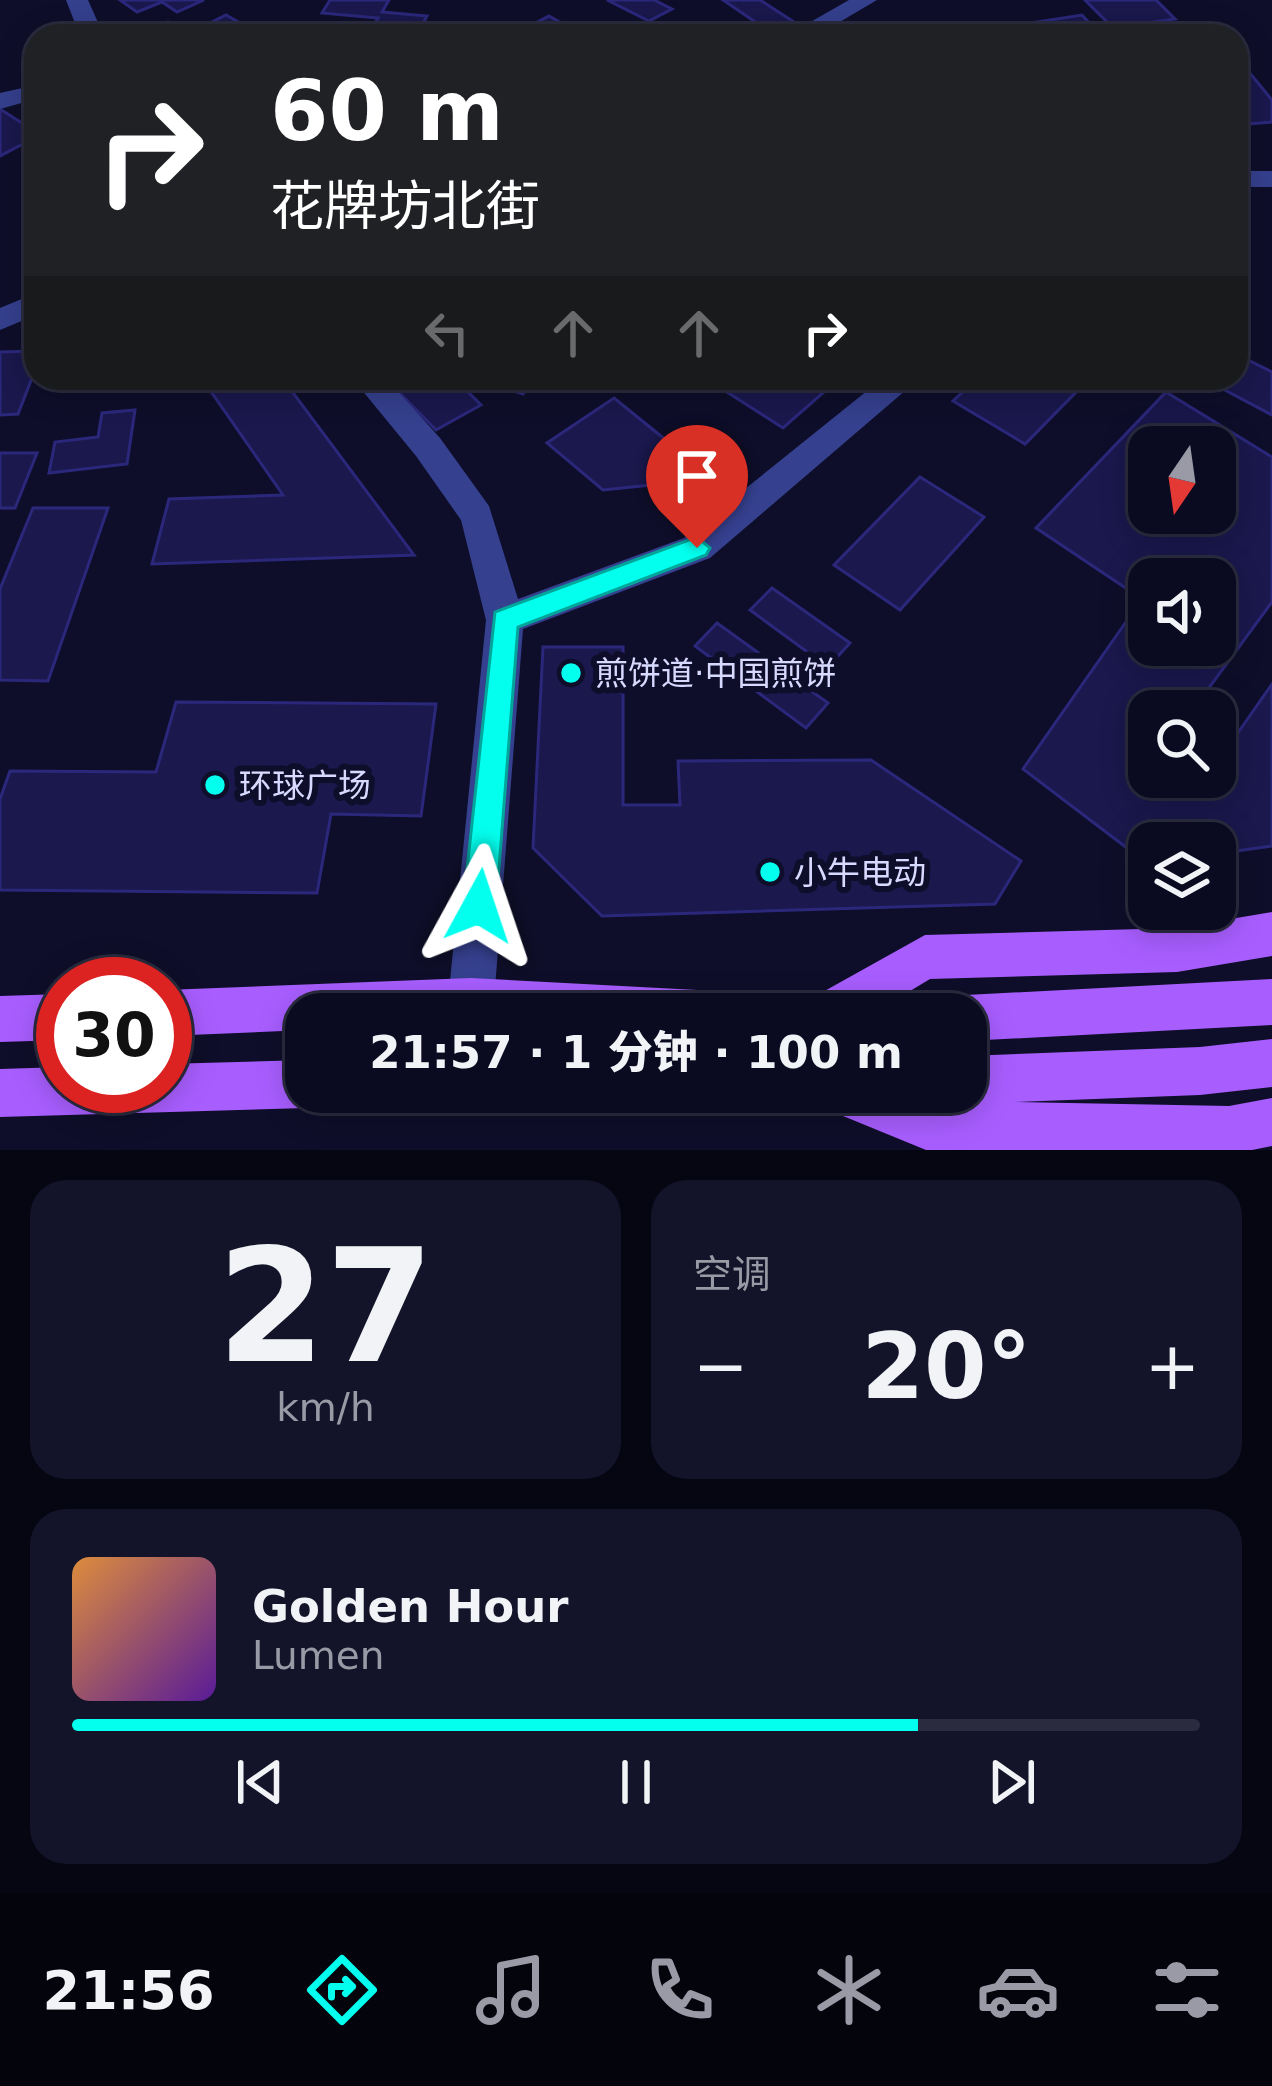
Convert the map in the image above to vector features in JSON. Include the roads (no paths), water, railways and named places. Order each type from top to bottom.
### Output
[{"type":"main road","points":[[864,993],[925,957],[1177,950],[1272,934]]},
{"type":"main road","points":[[987,1017],[1251,1004]]},
{"type":"main road","points":[[192,1012],[285,1008]]},
{"type":"main road","points":[[0,1019],[36,1018]]},
{"type":"main road","points":[[987,1079],[1263,1064]]},
{"type":"main road","points":[[0,1094],[285,1085]]},
{"type":"main road","points":[[894,1113],[934,1129],[1135,1138],[1272,1123]]},
{"type":"street","points":[[821,24],[866,0]]},
{"type":"street","points":[[378,390],[428,447],[476,516],[505,620],[472,993]]},
{"type":"street","points":[[505,620],[697,548],[889,390]]},
{"type":"place","name":"煎饼道·中国煎饼","points":[[571,673]]},
{"type":"place","name":"环球广场","points":[[215,785]]},
{"type":"place","name":"小牛电动","points":[[770,872]]}]
